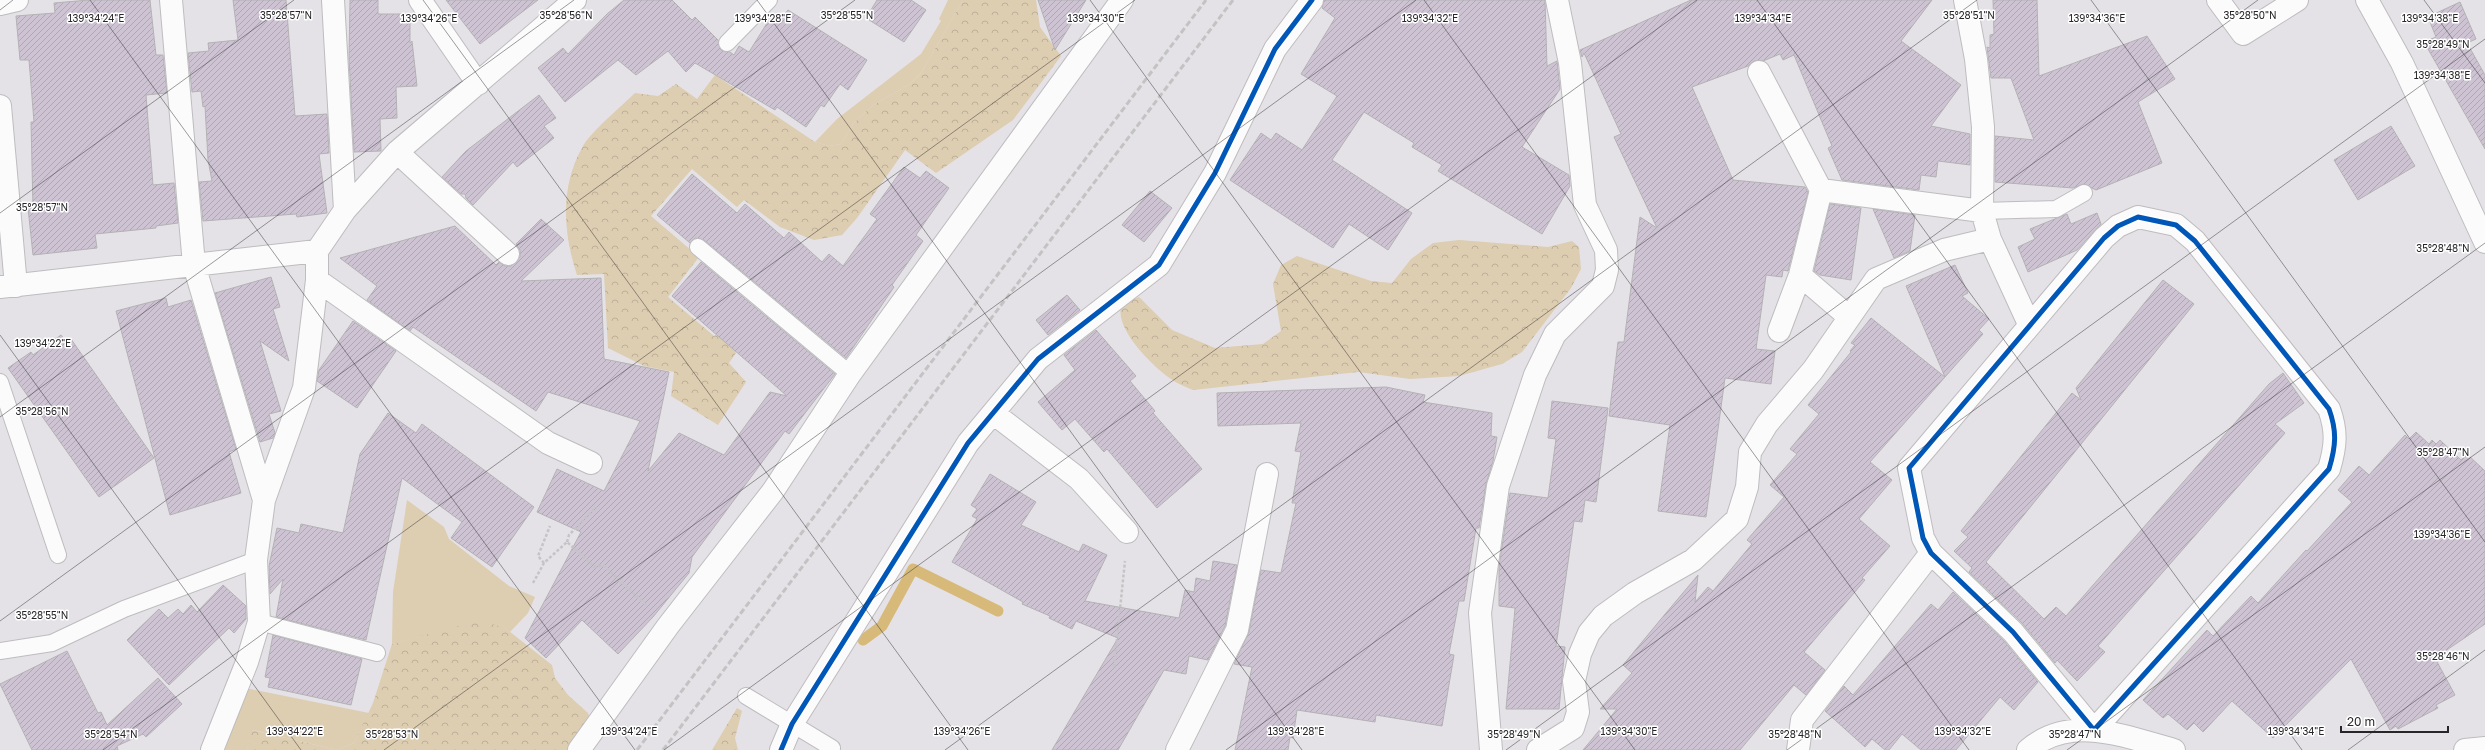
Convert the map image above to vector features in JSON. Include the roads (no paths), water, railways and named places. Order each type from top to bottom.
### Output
[{"type":"street","points":[[0,4],[17,0]]},
{"type":"street","points":[[171,0],[194,265],[264,500]]},
{"type":"street","points":[[333,0],[345,210]]},
{"type":"street","points":[[420,0],[478,84]]},
{"type":"street","points":[[212,750],[247,662],[259,622],[256,560],[264,500],[304,388],[316,280],[317,251],[345,210],[397,152],[575,0]]},
{"type":"street","points":[[579,750],[668,626],[773,491],[850,374],[1122,0]]},
{"type":"street","points":[[781,750],[792,724],[968,443],[1038,359],[1159,264],[1215,173],[1275,49],[1312,0]]},
{"type":"street","points":[[1491,750],[1480,613],[1498,486],[1535,375],[1555,334],[1603,286],[1607,270],[1606,250],[1585,205],[1570,63],[1558,0]]},
{"type":"street","points":[[1964,0],[1976,59],[1983,127],[1982,211],[1990,239],[2029,324]]},
{"type":"street","points":[[2218,0],[2243,34],[2297,0]]},
{"type":"street","points":[[2367,0],[2402,63],[2485,242]]},
{"type":"street","points":[[1759,72],[1821,190],[1800,275],[1779,331]]},
{"type":"street","points":[[0,106],[8,287],[317,251]]},
{"type":"street","points":[[397,152],[508,254]]},
{"type":"street","points":[[1821,190],[1982,211]]},
{"type":"street","points":[[2138,217],[2176,225],[2195,241],[2329,409],[2335,426],[2336,446],[2329,469],[2094,730],[2012,632],[1931,552],[1923,538],[1909,468],[2029,324],[2104,238],[2118,226],[2138,217]]},
{"type":"street","points":[[1538,750],[1573,728],[1578,712],[1574,681],[1580,654],[1588,633],[1603,616],[1635,593],[1693,560],[1737,519],[1748,487],[1750,452],[1766,424],[1813,370],[1876,280],[1944,250],[1990,239]]},
{"type":"street","points":[[1800,275],[1849,317]]},
{"type":"street","points":[[316,280],[548,443],[591,463]]},
{"type":"street","points":[[993,413],[1079,480],[1127,532]]},
{"type":"street","points":[[1177,750],[1237,630],[1267,474]]},
{"type":"street","points":[[1798,750],[1802,720],[1931,552]]},
{"type":"street","points":[[2028,750],[2040,740],[2068,730],[2094,730],[2174,750]]},
{"type":"street","points":[[2465,750],[2485,748]]},
{"type":"lane","points":[[727,43],[769,0]]},
{"type":"lane","points":[[1982,211],[2056,209],[2084,193]]},
{"type":"lane","points":[[698,247],[850,374]]},
{"type":"lane","points":[[0,382],[58,555]]},
{"type":"lane","points":[[0,651],[52,643],[124,609],[256,560]]},
{"type":"lane","points":[[259,622],[377,653]]},
{"type":"lane","points":[[746,696],[832,748]]},
{"type":"waterway","points":[[863,640],[882,626],[913,569],[998,611]]},
{"type":"railway","points":[[637,750],[1206,0]]},
{"type":"railway","points":[[663,750],[1233,0]]}]
